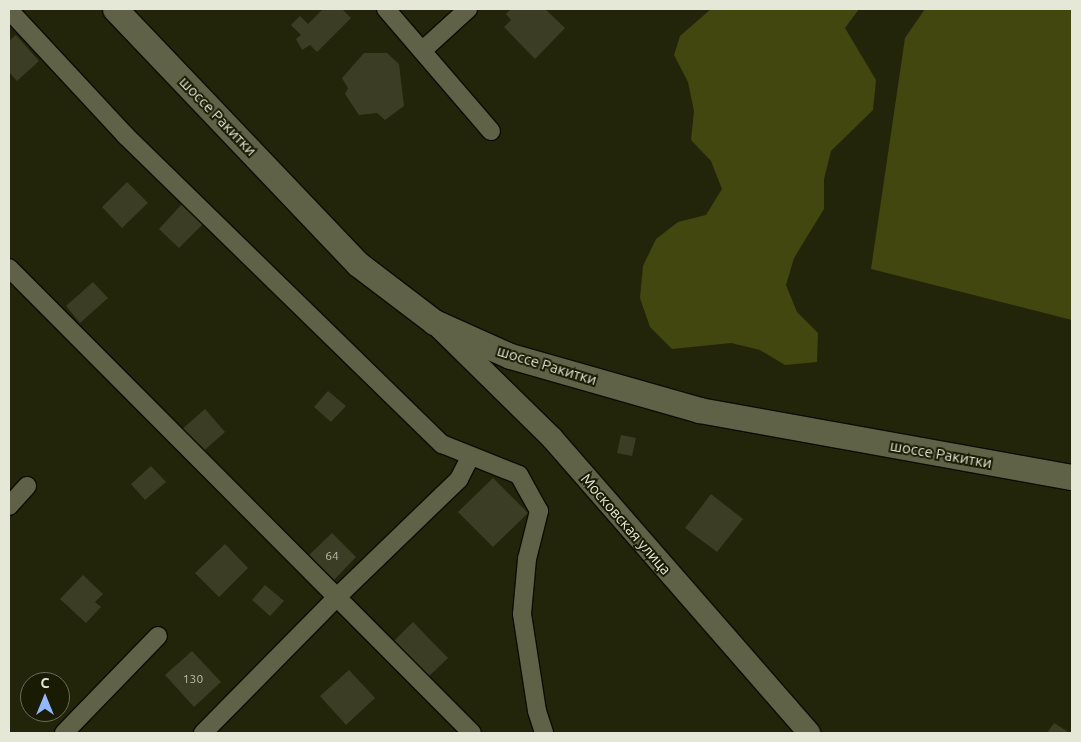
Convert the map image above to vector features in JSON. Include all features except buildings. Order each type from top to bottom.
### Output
[{"type":"main road","name":"шоссе Ракитки","points":[[115,9],[358,264],[434,322],[510,356],[699,410],[1072,477]]},
{"type":"street","points":[[386,9],[491,131]]},
{"type":"street","points":[[423,50],[468,9]]},
{"type":"street","points":[[9,10],[125,135],[442,444],[470,457],[519,475],[539,511],[527,558],[522,614],[537,711],[544,733]]},
{"type":"street","points":[[9,268],[472,733]]},
{"type":"street","name":"Московская улица","points":[[434,322],[552,438],[809,733]]},
{"type":"street","points":[[203,733],[337,597],[459,480],[470,457]]},
{"type":"street","points":[[9,506],[27,486]]},
{"type":"street","points":[[64,733],[158,636]]},
{"type":"green space","points":[[711,9],[859,9],[845,28],[876,80],[873,110],[831,151],[824,179],[824,209],[794,258],[786,285],[797,312],[818,333],[817,362],[785,365],[760,350],[731,343],[672,349],[650,327],[640,298],[643,266],[656,239],[678,222],[706,215],[722,189],[711,161],[691,140],[694,111],[688,82],[674,55],[680,36]]},
{"type":"green space","points":[[925,9],[1072,9],[1072,320],[871,269],[905,38]]}]
